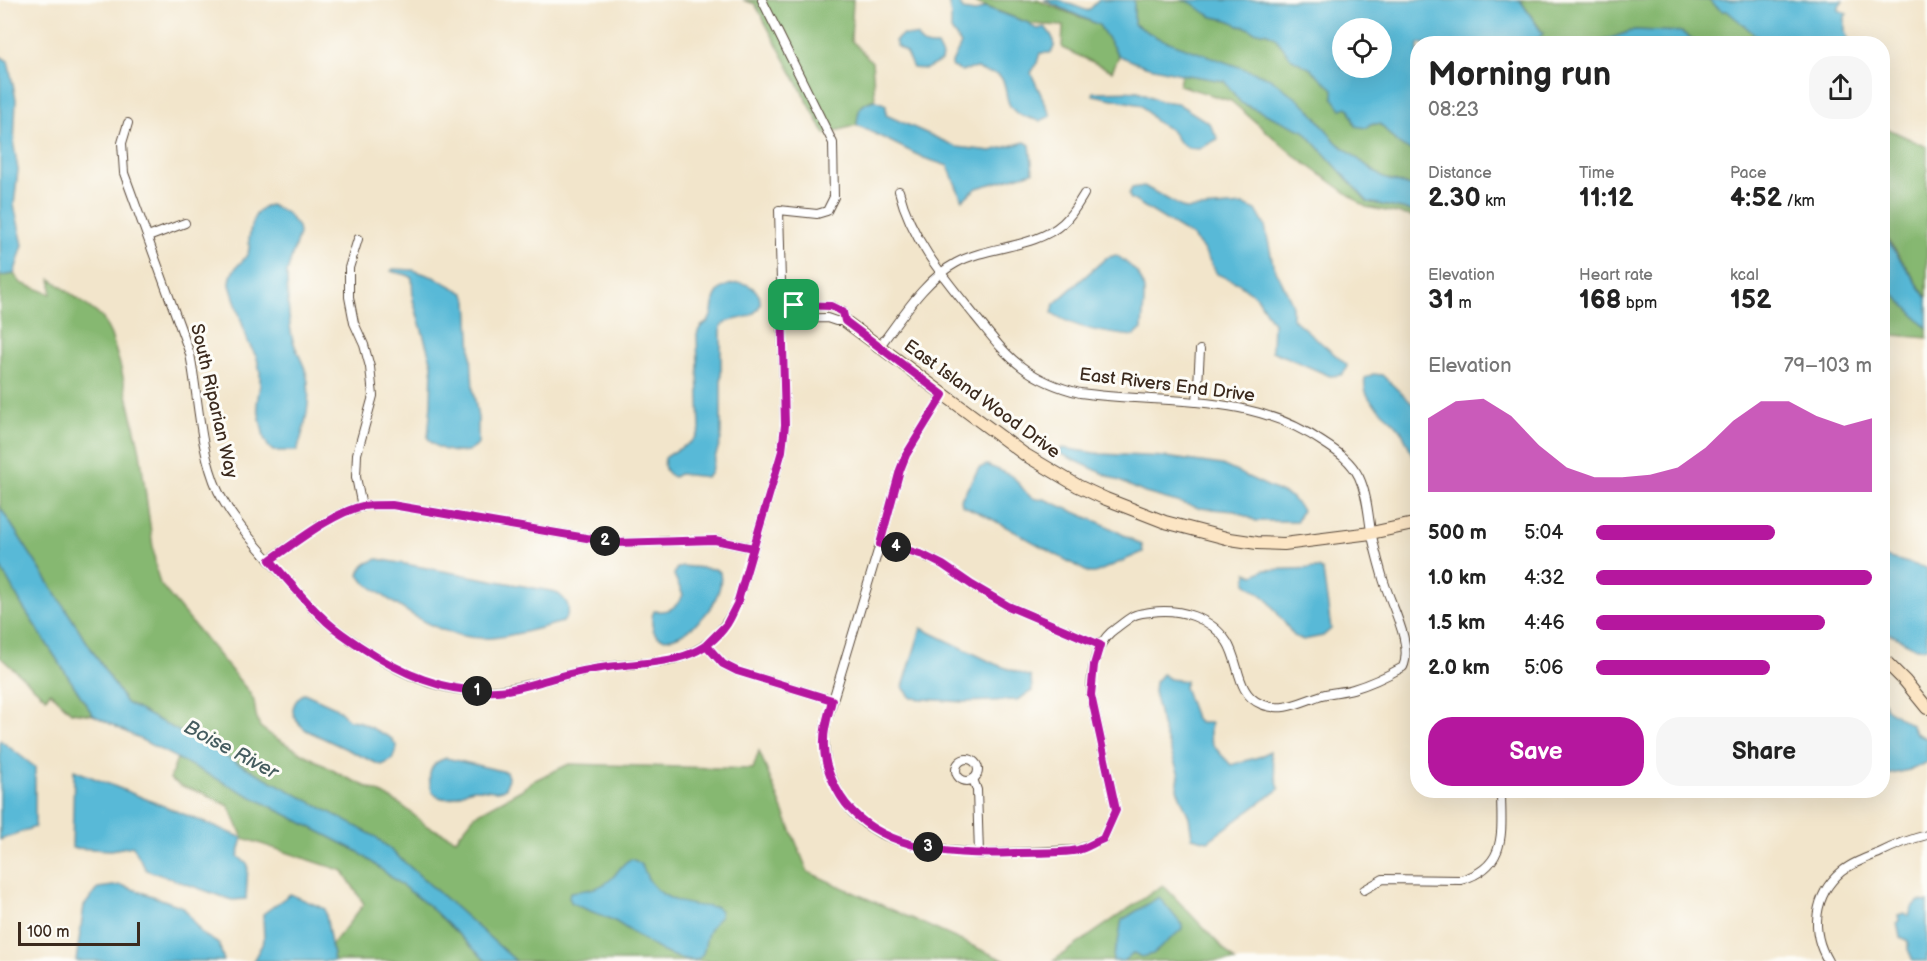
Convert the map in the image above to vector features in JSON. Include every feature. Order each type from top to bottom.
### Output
[{"type":"street","name":"South Riparian Way","points":[[128,123],[122,143],[124,173],[190,354],[202,439],[217,489],[240,526],[322,618],[345,636],[403,673],[423,681],[471,691],[497,691],[522,687],[591,669],[669,661],[682,658],[706,645],[726,625],[737,604],[784,438],[779,210],[817,214],[828,211],[834,197],[833,143],[762,0]]},
{"type":"street","name":"East Rivers End Drive","points":[[899,191],[908,219],[940,273],[1008,356],[1024,369],[1051,384],[1070,391],[1101,396],[1238,406],[1281,419],[1318,439],[1341,455],[1354,469],[1362,485],[1385,590],[1407,651],[1403,666],[1389,676],[1352,690],[1323,695],[1285,708],[1269,707],[1250,698],[1227,642],[1217,629],[1191,615],[1172,610],[1135,615],[1100,645]]},
{"type":"street","points":[[879,347],[940,273],[971,256],[1048,234],[1073,212],[1084,194]]},
{"type":"street","points":[[148,237],[185,223]]},
{"type":"street","points":[[358,239],[349,268],[349,297],[354,323],[364,345],[370,367],[373,396],[357,454],[356,477],[362,507]]},
{"type":"street","name":"East Island Wood Drive","points":[[782,305],[831,306],[843,312],[845,321],[998,437],[1050,471],[1106,499],[1165,522],[1230,539],[1271,544],[1371,533],[1410,525]]},
{"type":"street","points":[[782,319],[827,318],[845,321]]},
{"type":"street","points":[[1197,402],[1200,350]]},
{"type":"street","points":[[880,544],[923,555],[1008,606],[1100,645],[1094,665],[1091,695],[1116,810],[1103,839],[1077,850],[979,854],[923,847],[900,841],[873,829],[852,812],[840,796],[826,765],[824,738],[832,700],[880,544],[900,470],[906,455],[943,395]]},
{"type":"street","points":[[270,560],[334,518],[362,507],[392,505],[616,543],[715,540],[753,548]]},
{"type":"street","points":[[706,645],[723,664],[737,671],[832,700]]},
{"type":"street","points":[[1890,666],[1927,708]]},
{"type":"street","points":[[973,779],[978,790],[979,854]]},
{"type":"street","points":[[1364,890],[1383,879],[1461,879],[1473,876],[1486,868],[1496,856],[1500,842],[1501,798]]},
{"type":"street","points":[[1828,961],[1816,925],[1824,892],[1831,882],[1842,871],[1908,839],[1927,835]]},
{"type":"green space","points":[[743,0],[853,0],[851,40],[872,62],[875,99],[860,108],[857,125],[825,134],[755,4]]},
{"type":"green space","points":[[969,0],[1037,0],[1099,25],[1119,56],[1112,71],[1062,48],[1063,26],[1031,24]]},
{"type":"green space","points":[[1134,0],[1171,0],[1192,2],[1211,16],[1229,20],[1255,32],[1265,32],[1274,36],[1292,59],[1311,69],[1333,89],[1350,110],[1355,126],[1380,124],[1401,145],[1410,150],[1410,186],[1383,178],[1336,142],[1308,107],[1158,38],[1134,24]]},
{"type":"green space","points":[[1520,0],[1708,0],[1722,11],[1733,15],[1757,36],[1688,36],[1681,32],[1634,30],[1617,36],[1540,36],[1543,33]]},
{"type":"green space","points":[[1181,74],[1224,81],[1241,103],[1304,131],[1368,202],[1410,211],[1410,216],[1366,207],[1295,156],[1231,101],[1179,85]]},
{"type":"green space","points":[[1890,130],[1927,147],[1927,298],[1890,242]]},
{"type":"green space","points":[[14,274],[21,283],[51,294],[51,279],[102,317],[111,335],[121,368],[140,452],[160,584],[249,692],[254,701],[260,727],[274,737],[343,776],[385,795],[403,806],[427,826],[456,839],[475,815],[533,781],[569,764],[753,769],[759,751],[808,872],[1006,961],[516,961],[376,837],[126,703],[0,507],[0,276]]},
{"type":"green space","points":[[1890,290],[1927,328],[1927,338],[1890,335]]},
{"type":"green space","points":[[0,566],[23,607],[93,715],[71,712],[50,692],[46,698],[0,657]]},
{"type":"green space","points":[[177,758],[357,851],[429,906],[486,961],[334,961],[331,946],[364,904],[343,871],[243,838],[229,806],[170,779]]},
{"type":"green space","points":[[1163,885],[1235,961],[1053,961]]},
{"type":"water","points":[[948,0],[958,0],[963,10],[975,12],[985,7],[1031,24],[1038,29],[1045,27],[1052,37],[1054,47],[1050,53],[1040,53],[1031,73],[1051,116],[1040,121],[1017,113],[1009,104],[1004,83],[999,76],[977,68],[961,71],[952,67],[961,44],[951,30]]},
{"type":"water","points":[[1044,0],[1059,0],[1088,11],[1099,0],[1134,0],[1134,24],[1158,38],[1270,78],[1308,107],[1336,142],[1383,178],[1410,186],[1410,211],[1368,202],[1304,131],[1241,103],[1224,81],[1145,66],[1119,56],[1099,25]]},
{"type":"water","points":[[1182,0],[1520,0],[1543,34],[1541,36],[1410,36],[1410,150],[1401,145],[1380,124],[1370,124],[1366,128],[1355,126],[1350,110],[1347,107],[1341,109],[1333,98],[1333,89],[1311,69],[1292,59],[1274,36],[1265,32],[1255,32],[1229,20],[1203,12],[1195,5]]},
{"type":"water","points":[[1708,0],[1843,0],[1839,10],[1847,14],[1845,16],[1847,36],[1757,36],[1727,11],[1722,11]]},
{"type":"water","points":[[1634,30],[1681,32],[1688,36],[1617,36]]},
{"type":"water","points":[[902,35],[917,36],[925,45],[937,46],[942,56],[941,61],[926,69],[913,68],[906,53],[897,46],[895,41]]},
{"type":"water","points":[[0,56],[8,61],[16,99],[14,146],[18,170],[14,205],[23,245],[14,274],[0,276]]},
{"type":"water","points":[[1138,91],[1160,101],[1177,103],[1209,123],[1218,139],[1199,149],[1188,148],[1179,142],[1171,130],[1156,122],[1141,105],[1093,95],[1093,92]]},
{"type":"water","points":[[875,100],[886,105],[886,115],[957,147],[991,151],[1025,142],[1030,145],[1033,172],[977,188],[962,200],[948,166],[924,158],[857,125],[860,108]]},
{"type":"water","points":[[1144,186],[1185,209],[1244,205],[1256,210],[1265,226],[1273,264],[1292,303],[1292,318],[1347,365],[1346,370],[1341,375],[1330,376],[1272,351],[1273,323],[1257,297],[1238,283],[1217,274],[1203,249],[1192,236],[1130,198],[1132,188]]},
{"type":"water","points":[[270,205],[287,213],[298,227],[299,234],[287,272],[288,309],[292,337],[306,372],[309,392],[305,422],[297,451],[273,451],[264,438],[257,404],[260,372],[257,358],[248,342],[230,285],[234,270],[248,253],[254,218],[260,209]]},
{"type":"water","points":[[1890,245],[1927,298],[1927,328],[1890,290]]},
{"type":"water","points":[[1116,255],[1128,263],[1141,278],[1144,294],[1142,329],[1134,336],[1102,332],[1081,327],[1052,313],[1054,304],[1106,258]]},
{"type":"water","points":[[393,269],[413,270],[436,278],[464,293],[468,301],[473,389],[478,418],[478,444],[474,448],[452,452],[437,447],[428,438],[432,364],[413,300],[412,278],[391,271]]},
{"type":"water","points":[[740,283],[756,291],[760,304],[753,314],[728,321],[721,326],[721,439],[710,474],[707,477],[679,474],[674,477],[665,470],[665,458],[693,440],[700,430],[698,331],[710,318],[718,291],[725,286]]},
{"type":"water","points":[[1373,374],[1382,375],[1410,401],[1410,449],[1401,431],[1371,401],[1365,387],[1365,378]]},
{"type":"water","points":[[1062,448],[1101,454],[1166,457],[1222,465],[1291,497],[1302,510],[1297,521],[1256,521],[1235,511],[1199,508],[1145,493],[1059,453]]},
{"type":"water","points":[[987,465],[1011,476],[1030,496],[1044,499],[1105,525],[1142,545],[1143,552],[1095,573],[1089,573],[962,505],[961,499],[979,468]]},
{"type":"water","points":[[0,507],[126,703],[376,837],[516,961],[486,961],[429,906],[357,851],[93,715],[23,607],[0,566]]},
{"type":"water","points":[[1890,558],[1927,568],[1927,646],[1916,648],[1890,634]]},
{"type":"water","points":[[378,559],[556,592],[566,602],[568,613],[563,622],[509,636],[473,638],[456,634],[423,621],[364,582],[359,575],[362,568]]},
{"type":"water","points":[[682,566],[715,569],[720,572],[720,587],[705,615],[693,626],[680,635],[668,639],[659,637],[653,629],[652,615],[654,611],[671,609],[680,600],[683,595],[674,575],[676,569]]},
{"type":"water","points":[[1318,568],[1323,571],[1331,629],[1323,636],[1303,640],[1294,636],[1267,599],[1246,583],[1247,573],[1254,575],[1264,570]]},
{"type":"water","points":[[921,628],[995,664],[1031,677],[1032,691],[1017,700],[963,702],[911,698],[903,687]]},
{"type":"water","points":[[1162,674],[1170,679],[1186,681],[1184,687],[1194,715],[1199,723],[1211,723],[1212,742],[1231,765],[1262,756],[1270,751],[1279,789],[1208,841],[1192,837],[1189,817],[1177,789],[1179,775],[1163,729],[1154,692],[1155,682]]},
{"type":"water","points":[[304,693],[335,707],[349,720],[358,721],[391,738],[397,747],[392,760],[382,765],[376,763],[306,730],[297,721],[293,712],[295,702]]},
{"type":"water","points":[[1890,711],[1911,725],[1916,733],[1927,739],[1927,762],[1913,769],[1890,774]]},
{"type":"water","points":[[0,740],[35,767],[35,827],[0,840]]},
{"type":"water","points":[[446,758],[506,772],[508,777],[506,788],[494,791],[474,789],[448,798],[435,795],[430,783],[430,773],[435,764]]},
{"type":"water","points":[[74,770],[243,838],[238,856],[248,865],[246,899],[232,900],[146,870],[133,846],[111,850],[72,848]]},
{"type":"water","points":[[631,859],[640,863],[651,883],[664,895],[680,902],[716,907],[720,911],[720,917],[709,930],[703,953],[699,958],[685,959],[664,952],[618,923],[571,902],[570,892],[602,885]]},
{"type":"water","points":[[121,885],[183,907],[202,934],[219,944],[224,961],[76,961],[84,906],[98,888]]},
{"type":"water","points":[[290,894],[325,909],[334,961],[253,961],[264,941],[263,914]]},
{"type":"water","points":[[1159,897],[1182,925],[1182,929],[1153,954],[1141,957],[1134,953],[1123,961],[1113,961],[1122,920]]},
{"type":"water","points":[[1919,901],[1927,902],[1927,961],[1913,961],[1908,949],[1908,941],[1900,937],[1897,923],[1898,915],[1904,913],[1909,915]]},
{"type":"route","points":[[794,305],[782,305],[785,425],[782,451],[737,604],[726,625],[706,645],[682,658],[656,663],[591,669],[522,687],[497,691],[471,691],[446,687],[403,673],[345,636],[322,618],[270,560],[334,518],[362,507],[377,505],[392,505],[616,543],[715,540],[753,548],[737,604],[726,625],[706,645],[723,664],[737,671],[832,700],[824,738],[826,765],[840,796],[865,824],[881,834],[900,841],[923,847],[979,854],[1077,850],[1103,839],[1116,810],[1091,695],[1094,665],[1100,645],[1008,606],[923,555],[880,544],[906,455],[943,395],[845,321],[843,312],[831,306],[794,305]]},
{"type":"water label","name":"Boise River","points":[[231,750]]}]
